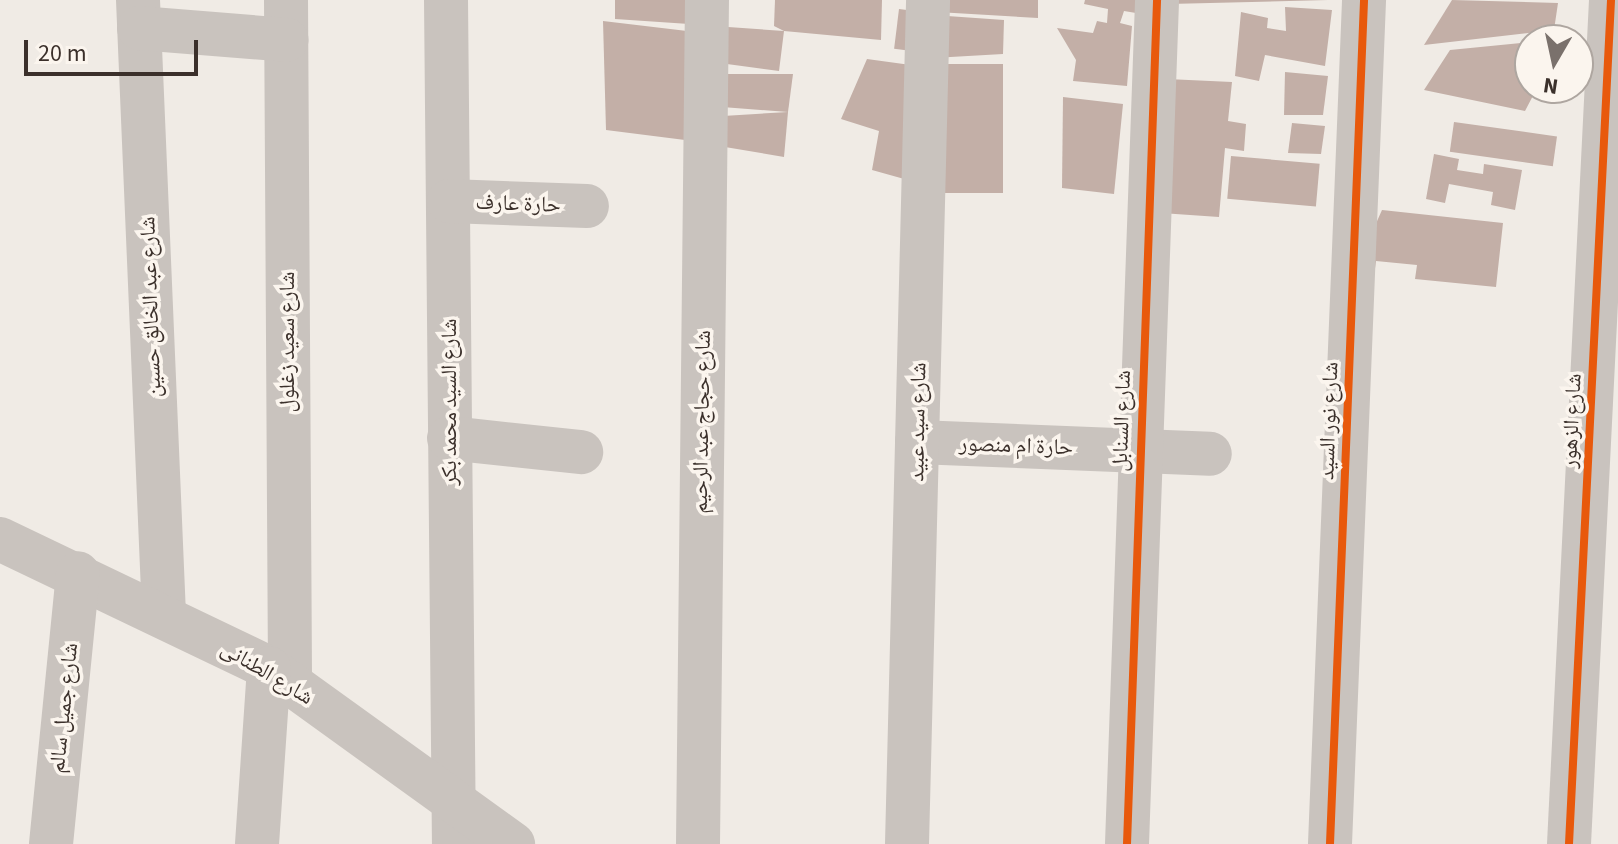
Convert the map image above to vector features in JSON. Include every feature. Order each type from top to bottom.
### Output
[{"type":"street","name":"شارع السيد محمد بكر","points":[[446,0],[456,824]]},
{"type":"street","name":"شارع حجاج عبد الرحيم","points":[[698,844],[707,0]]},
{"type":"street","name":"شارع سيد عبيد","points":[[907,844],[928,0]]},
{"type":"street","name":"شارع السنابل","points":[[1127,844],[1157,0]]},
{"type":"street","name":"شارع نور السيد","points":[[1330,844],[1364,0]]},
{"type":"street","name":"شارع الزهور","points":[[1569,844],[1611,0]]},
{"type":"street","points":[[138,14],[287,20]]},
{"type":"street","name":"شارع عبد الخالق حسين","points":[[138,14],[164,615]]},
{"type":"street","name":"شارع سعيد زغلول","points":[[257,844],[279,676],[287,20]]},
{"type":"street","name":"حارة عارف","points":[[449,201],[587,206]]},
{"type":"street","points":[[449,438],[581,452]]},
{"type":"street","name":"حارة ام منصور","points":[[917,442],[1210,454]]},
{"type":"street","name":"شارع الطنانى","points":[[0,539],[164,615],[279,676],[456,824],[513,844]]},
{"type":"street","name":"شارع جميل سالم","points":[[51,844],[78,573]]},
{"type":"building","points":[[615,0],[691,0],[689,24],[615,19]]},
{"type":"building","points":[[775,0],[882,0],[881,40],[784,31],[774,26]]},
{"type":"building","points":[[937,0],[1038,0],[1038,18],[937,12]]},
{"type":"building","points":[[1085,0],[1139,0],[1136,13],[1124,11],[1120,23],[1132,26],[1127,86],[1073,81],[1076,60],[1057,28],[1093,33],[1097,21],[1107,23],[1108,9],[1084,4]]},
{"type":"building","points":[[1169,0],[1328,0],[1169,4]]},
{"type":"building","points":[[1452,0],[1558,3],[1555,24],[1514,24],[1514,35],[1424,45]]},
{"type":"building","points":[[1285,7],[1332,10],[1325,66],[1265,55],[1259,81],[1235,76],[1241,12],[1268,18],[1267,28],[1286,31]]},
{"type":"building","points":[[899,9],[923,12],[918,52],[894,49]]},
{"type":"building","points":[[933,15],[1004,20],[1003,54],[933,58]]},
{"type":"building","points":[[603,21],[687,31],[685,140],[606,130]]},
{"type":"building","points":[[728,27],[784,31],[779,71],[727,64]]},
{"type":"building","points":[[1514,44],[1514,104],[1529,104],[1525,111],[1424,90],[1450,50]]},
{"type":"building","points":[[867,59],[918,66],[915,182],[872,170],[879,131],[841,119]]},
{"type":"building","points":[[939,64],[1003,64],[1003,193],[939,193]]},
{"type":"building","points":[[1285,72],[1328,76],[1323,115],[1284,115]]},
{"type":"building","points":[[726,74],[793,74],[788,112],[722,107]]},
{"type":"building","points":[[1167,79],[1232,82],[1228,121],[1246,124],[1244,151],[1225,148],[1219,217],[1161,213]]},
{"type":"building","points":[[1063,97],[1123,104],[1114,194],[1062,188]]},
{"type":"building","points":[[788,112],[784,157],[719,146],[723,116]]},
{"type":"building","points":[[1454,122],[1557,136],[1553,166],[1450,152]]},
{"type":"building","points":[[1292,123],[1325,126],[1321,154],[1288,153]]},
{"type":"building","points":[[1434,154],[1459,159],[1457,170],[1483,174],[1484,164],[1522,170],[1515,210],[1491,205],[1493,192],[1449,184],[1445,203],[1426,199]]},
{"type":"building","points":[[1231,156],[1320,164],[1316,207],[1227,199]]},
{"type":"building","points":[[1382,210],[1503,223],[1496,287],[1415,279],[1417,265],[1376,261],[1372,290],[1369,239]]},
{"type":"cycle path","points":[[1127,844],[1157,0]]},
{"type":"cycle path","points":[[1330,844],[1364,0]]},
{"type":"cycle path","points":[[1569,844],[1611,0]]}]
